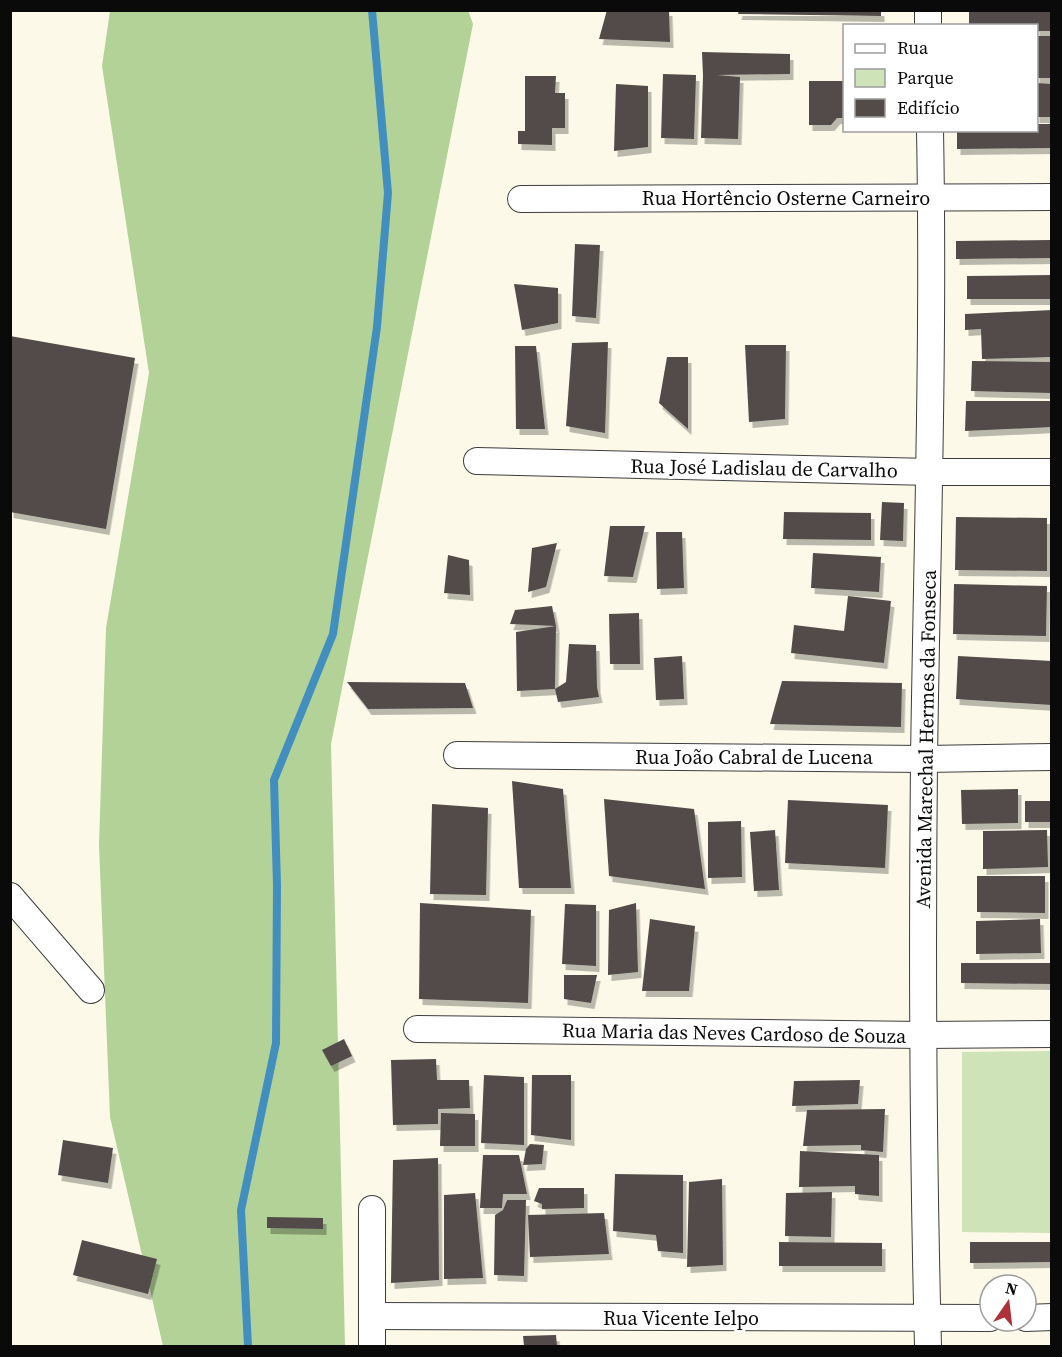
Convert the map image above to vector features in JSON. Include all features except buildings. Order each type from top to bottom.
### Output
[{"type":"street","name":"Avenida Marechal Hermes da Fonseca","points":[[928,1347],[922,1035],[924,759],[931,472],[930,132]]},
{"type":"street","name":"Rua Hortêncio Osterne Carneiro","points":[[521,199],[1052,197]]},
{"type":"street","name":"Rua José Ladislau de Carvalho","points":[[477,461],[931,472],[1052,472]]},
{"type":"street","name":"Rua João Cabral de Lucena","points":[[457,755],[924,759],[1052,757]]},
{"type":"street","points":[[10,896],[91,990]]},
{"type":"street","name":"Rua Maria das Neves Cardoso de Souza","points":[[417,1029],[922,1035],[1052,1034]]},
{"type":"street","points":[[372,1209],[372,1347]]},
{"type":"street","name":"Rua Vicente Ielpo","points":[[372,1316],[978,1318]]},
{"type":"green space","points":[[468,10],[473,24],[331,744],[345,1346],[163,1346],[110,1117],[99,845],[106,628],[149,373],[102,66],[110,11]]},
{"type":"green space","points":[[1051,1051],[1051,1233],[962,1232],[962,1052]]},
{"type":"waterway","points":[[248,1346],[241,1210],[276,1043],[277,885],[274,780],[333,634],[377,327],[388,193],[372,10]]}]
